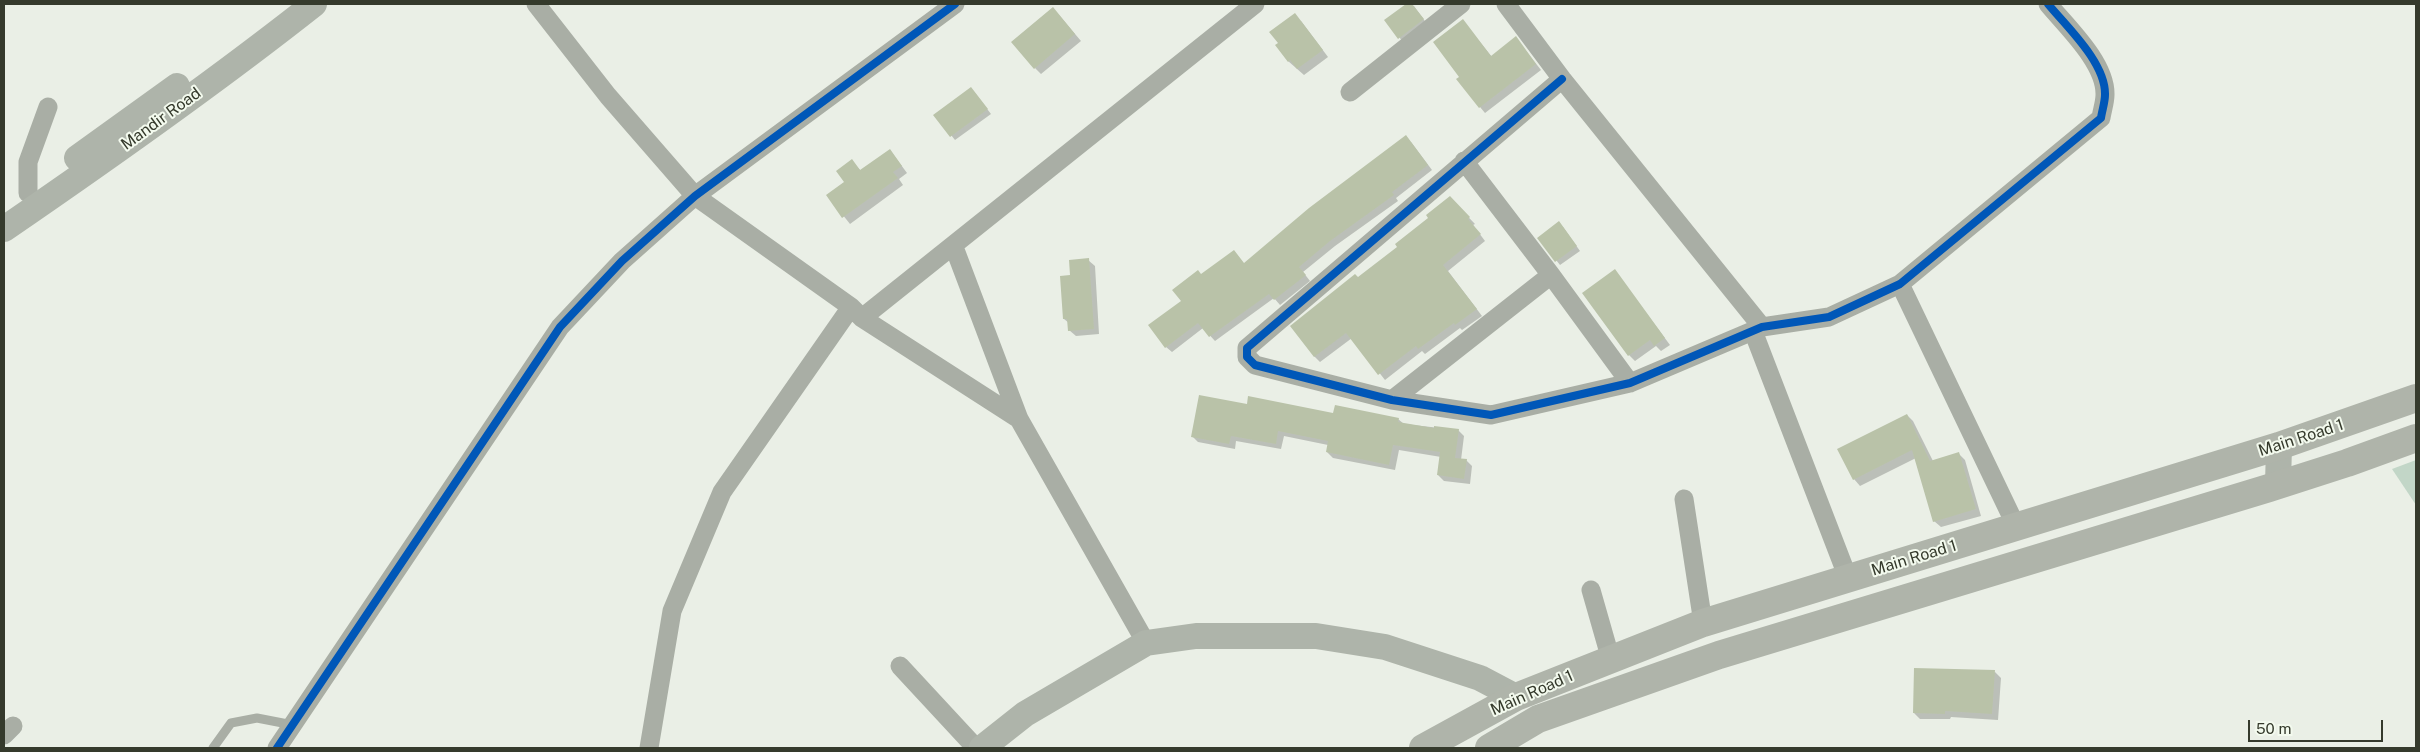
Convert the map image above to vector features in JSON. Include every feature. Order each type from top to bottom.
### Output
[{"type":"main road","name":"Main Road 1","points":[[1423,748],[1516,697],[1703,623],[2279,446],[2416,398]]},
{"type":"main road","name":"Main Road 1","points":[[1488,748],[1538,719],[1719,655],[2347,463],[2416,438]]},
{"type":"street","name":"Mandir Road","points":[[4,207],[28,193],[289,4]]},
{"type":"street","name":"Mandir Road","points":[[4,229],[243,60],[314,4]]},
{"type":"street","points":[[536,4],[608,96],[695,196],[856,313],[1019,419]]},
{"type":"street","points":[[277,748],[560,327],[622,261],[695,196],[955,4]]},
{"type":"street","points":[[649,748],[672,611],[722,492],[856,313],[954,247],[1255,4]]},
{"type":"street","points":[[1350,92],[1461,4]]},
{"type":"street","points":[[1506,4],[1562,79],[1758,329],[1848,578]]},
{"type":"street","points":[[1562,79],[1247,348],[1247,357],[1255,365],[1392,400],[1491,415],[1630,383],[1758,329],[1829,317],[1900,284],[2101,118],[2105,95],[2103,81],[2097,64],[2048,4]]},
{"type":"street","points":[[28,193],[28,162],[48,107]]},
{"type":"street","points":[[1464,161],[1630,383]]},
{"type":"street","points":[[954,247],[1019,419],[1146,643]]},
{"type":"street","points":[[1392,400],[1551,275]]},
{"type":"street","points":[[1900,284],[2016,526]]},
{"type":"street","points":[[2278,484],[2279,446]]},
{"type":"street","points":[[1684,499],[1703,623]]},
{"type":"street","points":[[1591,590],[1610,660]]},
{"type":"street","points":[[982,748],[1025,714],[1146,643],[1196,636],[1316,636],[1385,647],[1480,678],[1516,697]]},
{"type":"street","points":[[900,666],[976,748]]},
{"type":"lane","points":[[213,748],[231,723],[257,718],[293,725]]},
{"type":"green space","points":[[2416,460],[2416,505],[2392,469]]},
{"type":"building","points":[[1406,4],[1412,4],[1424,19],[1398,39],[1384,20]]},
{"type":"building","points":[[1053,7],[1075,34],[1034,69],[1011,42]]},
{"type":"building","points":[[1295,13],[1323,50],[1297,69],[1290,60],[1288,62],[1275,45],[1278,43],[1269,32]]},
{"type":"building","points":[[1463,19],[1491,56],[1516,36],[1536,64],[1479,108],[1456,79],[1459,77],[1433,42]]},
{"type":"building","points":[[971,87],[988,109],[950,137],[933,115]]},
{"type":"building","points":[[1406,135],[1428,165],[1392,192],[1394,195],[1330,241],[1299,267],[1306,275],[1274,300],[1269,294],[1209,337],[1198,323],[1165,348],[1148,325],[1181,301],[1172,290],[1198,270],[1201,274],[1234,250],[1244,263],[1309,208]]},
{"type":"building","points":[[890,149],[902,166],[893,172],[898,178],[842,218],[826,195],[844,182],[836,171],[852,159],[860,170]]},
{"type":"building","points":[[1450,196],[1470,217],[1468,219],[1481,234],[1443,265],[1477,309],[1418,349],[1416,346],[1378,375],[1346,333],[1314,357],[1290,326],[1355,274],[1358,277],[1397,247],[1395,244],[1428,218],[1426,215]]},
{"type":"building","points":[[1559,221],[1577,246],[1555,262],[1537,238]]},
{"type":"building","points":[[1089,258],[1094,329],[1068,331],[1067,319],[1063,319],[1060,276],[1070,275],[1069,260]]},
{"type":"building","points":[[1615,269],[1665,338],[1654,346],[1650,340],[1628,356],[1582,293]]},
{"type":"building","points":[[1199,395],[1247,404],[1248,396],[1333,413],[1335,405],[1399,418],[1398,422],[1434,428],[1434,426],[1459,429],[1455,458],[1467,459],[1464,479],[1437,475],[1440,452],[1393,445],[1389,465],[1326,452],[1328,441],[1278,431],[1276,444],[1231,436],[1229,444],[1191,437]]},
{"type":"building","points":[[1907,414],[1930,461],[1959,452],[1976,509],[1933,522],[1912,450],[1853,480],[1837,449]]},
{"type":"building","points":[[1914,668],[1995,670],[1992,714],[1945,711],[1945,714],[1913,713]]},
{"type":"cycle path","points":[[277,748],[560,327],[622,261],[695,196],[955,4]]},
{"type":"cycle path","points":[[1562,79],[1247,348],[1247,357],[1255,365],[1392,400],[1491,415],[1630,383],[1762,327],[1829,317],[1900,284],[2101,118],[2105,95],[2104,83],[2099,71],[2075,34],[2048,4]]}]
